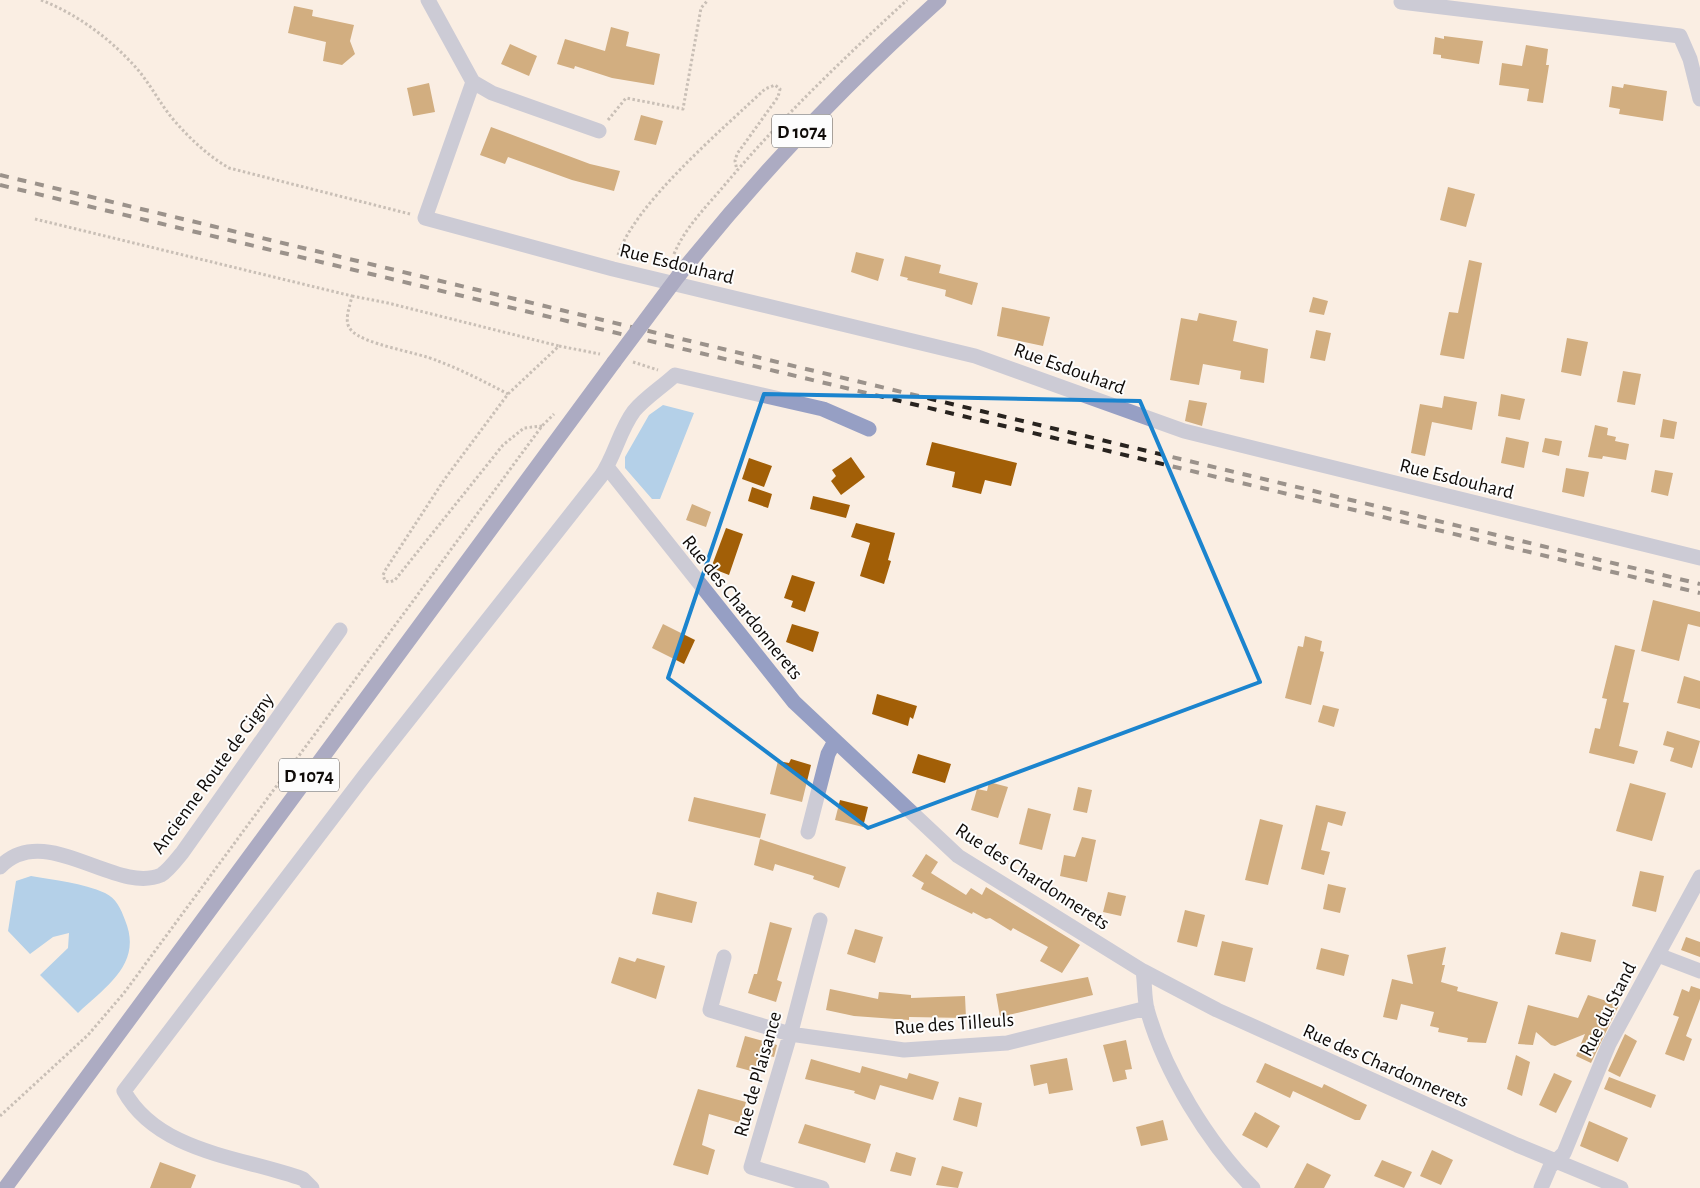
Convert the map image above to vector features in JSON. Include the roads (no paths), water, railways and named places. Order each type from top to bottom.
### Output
[{"type":"main road","name":"D 1074","points":[[5,1188],[679,275],[723,220],[791,143],[864,70],[939,0]]},
{"type":"street","points":[[428,0],[473,82],[492,93],[599,131]]},
{"type":"street","points":[[1401,2],[1680,36],[1690,59],[1700,99]]},
{"type":"street","name":"Rue Esdouhard","points":[[473,82],[425,218],[613,269],[975,356],[1184,431],[1700,558]]},
{"type":"street","points":[[312,1188],[303,1179],[195,1147],[164,1132],[146,1120],[131,1105],[124,1091],[359,783],[607,467],[620,436],[634,411],[675,375],[823,409],[869,429]]},
{"type":"street","name":"Rue des Chardonnerets","points":[[607,467],[794,702],[958,856],[1143,971],[1280,1040],[1621,1188]]},
{"type":"street","name":"Ancienne Route de Gigny","points":[[0,867],[7,860],[30,850],[47,851],[137,878],[162,875],[182,853],[340,630]]},
{"type":"street","points":[[808,832],[828,754],[835,741]]},
{"type":"street","name":"Rue du Stand","points":[[1541,1188],[1550,1167],[1564,1153],[1608,1044],[1700,877]]},
{"type":"street","name":"Rue de Plaisance","points":[[820,920],[790,1034],[751,1167],[821,1188]]},
{"type":"street","points":[[1658,955],[1700,971]]},
{"type":"street","name":"Rue des Tilleuls","points":[[724,958],[710,1010],[790,1034],[904,1050],[1007,1043],[1147,1008]]},
{"type":"street","points":[[1143,971],[1147,1008],[1159,1042],[1201,1123],[1219,1150],[1253,1188]]},
{"type":"water","points":[[663,405],[694,413],[660,499],[652,499],[625,468],[625,457],[649,415]]},
{"type":"water","points":[[31,876],[78,884],[105,893],[115,901],[125,920],[129,935],[129,949],[126,961],[110,983],[78,1013],[40,975],[68,948],[69,933],[53,937],[30,954],[8,931],[16,881]]},
{"type":"railway","points":[[0,175],[1700,584]]},
{"type":"railway","points":[[0,185],[1700,593]]}]
